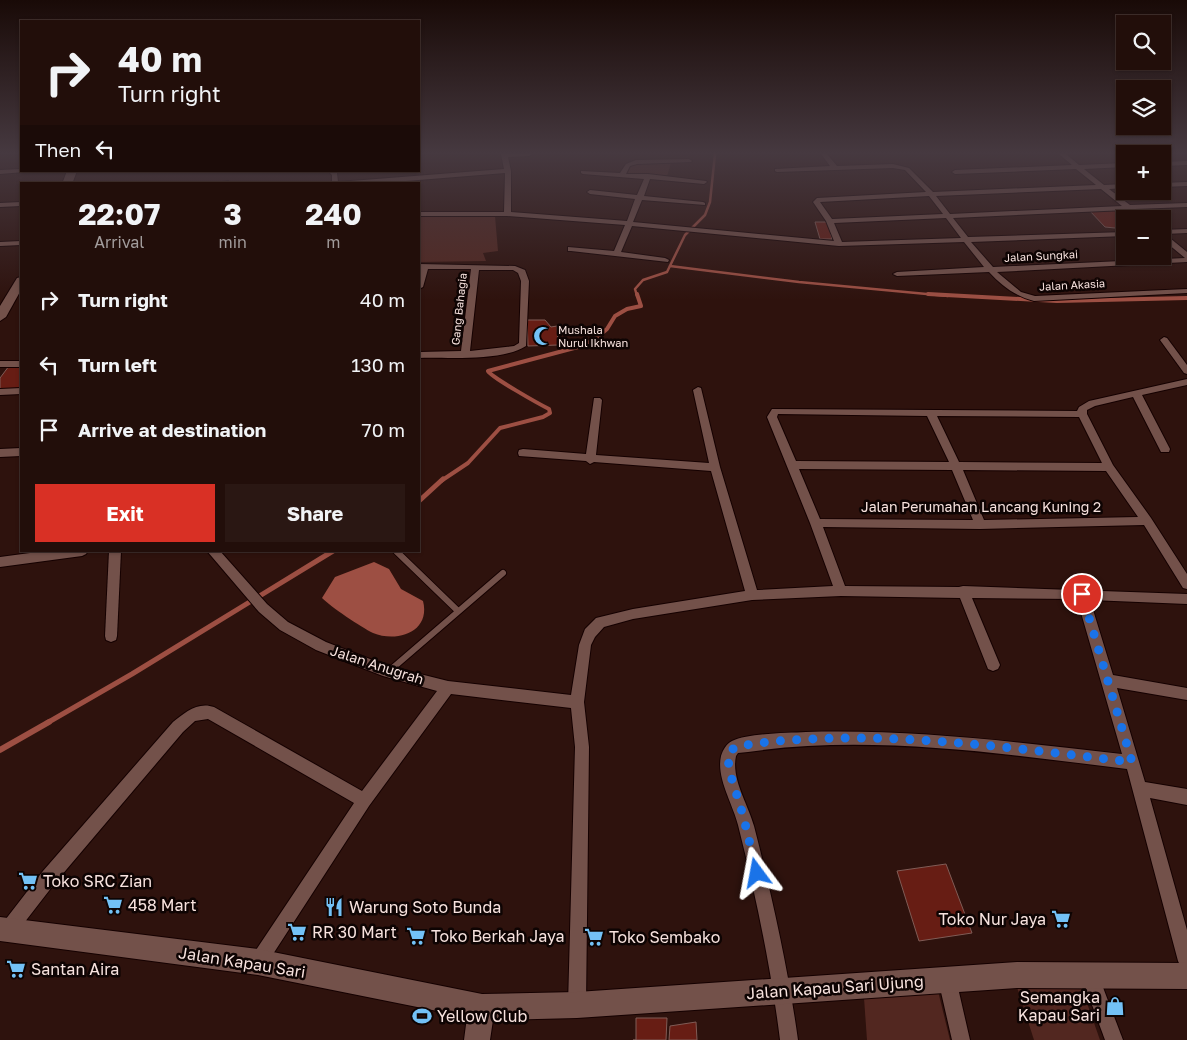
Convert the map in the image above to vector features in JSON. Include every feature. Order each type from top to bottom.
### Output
[{"type":"main road","points":[[0,317],[20,282]]},
{"type":"main road","name":"Jalan Kapau Sari","points":[[4,929],[258,962],[482,1007]]},
{"type":"main road","name":"Jalan Kapau Sari Ujung","points":[[482,1007],[577,1005],[947,979],[1090,975],[1187,976]]},
{"type":"main road","points":[[477,1040],[482,1007]]},
{"type":"street","points":[[507,203],[507,214]]},
{"type":"street","points":[[617,254],[638,203]]},
{"type":"street","points":[[691,203],[703,204]]},
{"type":"street","points":[[816,203],[830,221],[839,244]]},
{"type":"street","name":"Jalan Akasia","points":[[936,203],[992,270],[1014,293],[1028,298],[1187,291]]},
{"type":"street","points":[[1121,203],[1130,210]]},
{"type":"street","points":[[0,205],[20,204]]},
{"type":"street","points":[[830,221],[1187,205]]},
{"type":"street","points":[[420,214],[507,214],[839,244],[1116,234]]},
{"type":"street","points":[[1171,233],[1187,231]]},
{"type":"street","points":[[1171,242],[1187,256]]},
{"type":"street","points":[[0,244],[20,243]]},
{"type":"street","points":[[570,249],[665,260]]},
{"type":"street","name":"Jalan Sungkai","points":[[897,274],[1187,260]]},
{"type":"street","points":[[420,280],[422,266],[475,266],[518,270],[525,281],[523,344],[515,350],[506,352],[420,355]]},
{"type":"street","name":"Gang Bahagia","points":[[465,353],[475,266]]},
{"type":"street","points":[[1164,340],[1187,370]]},
{"type":"street","points":[[0,364],[20,364]]},
{"type":"street","points":[[1187,382],[1087,404],[1082,409],[1082,414],[1109,467],[1147,521],[1187,584]]},
{"type":"street","points":[[698,390],[715,467],[752,596]]},
{"type":"street","points":[[0,392],[20,391]]},
{"type":"street","points":[[1136,393],[1165,449]]},
{"type":"street","points":[[590,460],[597,400]]},
{"type":"street","points":[[841,591],[816,523],[772,417],[775,411],[1082,414]]},
{"type":"street","points":[[930,412],[956,466],[980,525]]},
{"type":"street","points":[[0,453],[20,452]]},
{"type":"street","points":[[523,454],[715,467]]},
{"type":"street","points":[[792,465],[1109,467]]},
{"type":"street","name":"Jalan Perumahan Lancang Kuning 2","points":[[816,523],[980,525],[1147,521]]},
{"type":"street","points":[[0,562],[75,552]]},
{"type":"street","points":[[112,636],[115,552]]},
{"type":"street","name":"Jalan Anugrah","points":[[214,552],[263,608],[284,626],[321,646],[388,672],[448,687],[577,702]]},
{"type":"street","points":[[577,1005],[582,747],[577,702],[585,645],[590,633],[600,622],[633,614],[752,596],[841,591],[963,591],[1187,599]]},
{"type":"street","points":[[963,591],[993,665]]},
{"type":"street","points":[[1082,594],[1140,789],[1187,962]]},
{"type":"street","points":[[1108,680],[1187,694]]},
{"type":"street","points":[[258,962],[364,801],[448,687]]},
{"type":"street","points":[[4,929],[178,727],[192,715],[209,712],[364,801]]},
{"type":"street","points":[[789,1040],[783,990],[743,815],[730,773],[729,753],[735,747],[792,739],[882,738],[983,745],[1132,762]]},
{"type":"street","points":[[1140,789],[1187,796]]},
{"type":"street","points":[[1090,975],[1114,1040]]},
{"type":"street","points":[[947,979],[961,1040]]},
{"type":"lane","points":[[397,552],[458,611]]},
{"type":"lane","points":[[388,672],[503,573]]},
{"type":"shaded area","points":[[466,214],[495,216],[498,251],[483,253],[486,261],[420,262],[420,215]]},
{"type":"shaded area","points":[[374,562],[389,569],[401,589],[423,601],[424,612],[422,620],[410,632],[392,637],[373,633],[346,617],[322,598],[335,577]]},
{"type":"shaded area","points":[[1081,986],[1100,1040],[1034,1040],[1017,987]]},
{"type":"shaded area","points":[[938,991],[950,1040],[867,1040],[864,998]]},
{"type":"building","points":[[1089,210],[1116,210],[1116,228],[1105,227]]},
{"type":"building","points":[[815,222],[828,222],[832,239],[820,239]]},
{"type":"building","name":"Mushala Nurul Ikhwan","points":[[527,320],[545,320],[551,327],[557,326],[558,345],[528,346]]},
{"type":"building","points":[[20,365],[20,389],[0,390],[0,378],[9,366]]},
{"type":"building","points":[[946,864],[972,933],[919,941],[897,871]]},
{"type":"building","points":[[636,1018],[667,1018],[666,1040],[636,1040]]},
{"type":"building","points":[[696,1022],[697,1040],[669,1040],[670,1026]]},
{"type":"waterway","points":[[637,296],[635,289],[643,280],[667,272],[685,235],[705,215],[710,203]]},
{"type":"waterway","points":[[670,266],[799,282],[948,296]]},
{"type":"waterway","points":[[441,481],[468,463],[500,428],[543,417],[550,413],[549,409],[506,384],[488,371],[578,347],[594,340],[607,329],[615,316],[627,309],[641,306],[637,294]]},
{"type":"waterway","points":[[928,294],[1057,301],[1187,298]]},
{"type":"waterway","points":[[420,500],[443,479]]},
{"type":"waterway","points":[[47,723],[132,674],[331,552]]},
{"type":"waterway","points":[[0,750],[49,722]]},
{"type":"place","name":"Mushala Nurul Ikhwan","points":[[543,336]]},
{"type":"place","name":"Toko SRC Zian","points":[[28,881]]},
{"type":"place","name":"458 Mart","points":[[113,905]]},
{"type":"place","name":"Warung Soto Bunda","points":[[334,907]]},
{"type":"place","name":"Toko Nur Jaya","points":[[1061,919]]},
{"type":"place","name":"RR 30 Mart","points":[[297,932]]},
{"type":"place","name":"Toko Berkah Jaya","points":[[416,936]]},
{"type":"place","name":"Toko Sembako","points":[[594,937]]},
{"type":"place","name":"Santan Aira","points":[[16,969]]},
{"type":"place","name":"Semangka Kapau Sari","points":[[1115,1006]]},
{"type":"place","name":"Yellow Club","points":[[422,1016]]},
{"type":"route","points":[[757,873],[743,815],[730,773],[729,753],[735,747],[792,739],[882,738],[983,745],[1132,762],[1082,594]]}]
